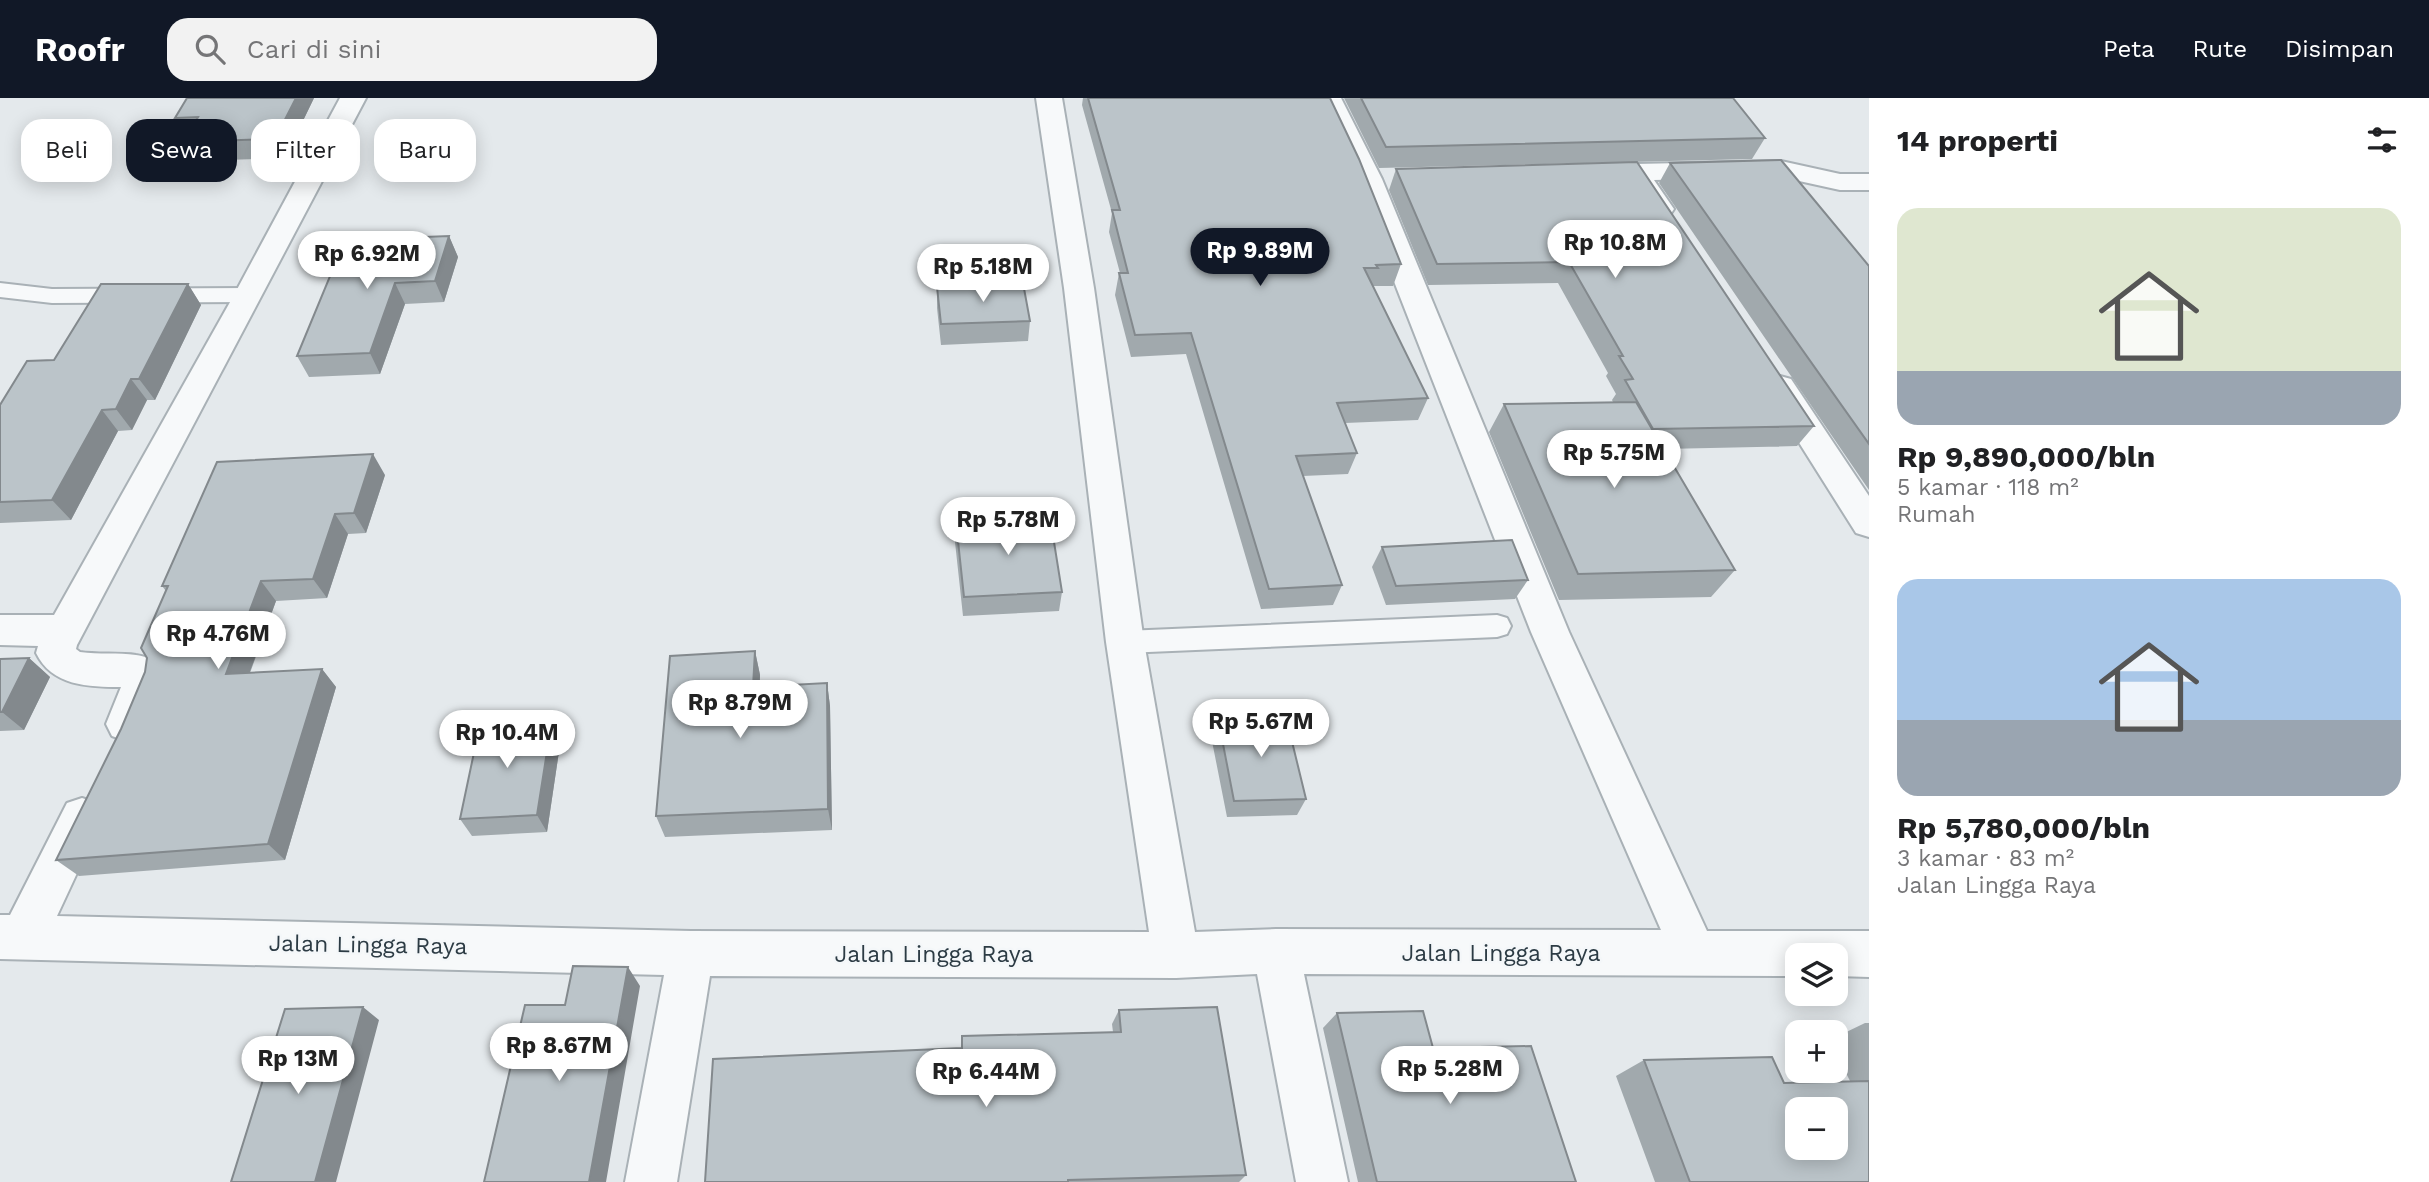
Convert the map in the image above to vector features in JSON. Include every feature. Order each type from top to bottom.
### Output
[{"type":"street","points":[[11,937],[106,770],[141,689],[143,676],[138,671],[72,668],[59,661],[55,653],[353,98]]},
{"type":"street","points":[[1049,98],[1079,288],[1125,642],[1177,955]]},
{"type":"street","points":[[1328,98],[1381,178],[1550,632],[1695,954]]},
{"type":"street","points":[[1672,228],[1621,172],[1781,169],[1840,183],[1869,181]]},
{"type":"street","points":[[1764,363],[1869,524]]},
{"type":"street","points":[[0,630],[65,631]]},
{"type":"street","name":"Jalan Lingga Raya","points":[[11,937],[691,953],[1177,955],[1276,951],[1869,954]]},
{"type":"street","points":[[1276,951],[1322,1182]]},
{"type":"street","points":[[651,1182],[691,953]]},
{"type":"lane","points":[[0,290],[52,296],[249,295]]},
{"type":"lane","points":[[1125,642],[1497,626]]},
{"type":"building","points":[[187,98],[296,98],[285,119],[251,119],[251,140],[237,140],[237,119],[175,118]]},
{"type":"building","points":[[1088,98],[1330,98],[1359,159],[1401,264],[1364,268],[1428,398],[1337,403],[1357,453],[1296,456],[1342,585],[1269,589],[1191,333],[1135,335],[1119,273],[1128,273],[1112,210],[1120,210]]},
{"type":"building","points":[[1361,98],[1733,98],[1765,138],[1386,147]]},
{"type":"building","points":[[1781,160],[1869,266],[1869,444],[1670,163]]},
{"type":"building","points":[[1637,162],[1814,426],[1653,429],[1625,380],[1633,379],[1619,356],[1623,356],[1569,262],[1437,264],[1396,169]]},
{"type":"building","points":[[449,236],[435,281],[395,283],[370,353],[297,356],[345,240]]},
{"type":"building","points":[[1023,283],[1030,321],[941,324],[937,287]]},
{"type":"building","points":[[101,284],[188,284],[139,379],[131,379],[116,409],[102,410],[52,500],[0,502],[0,405],[27,361],[54,360]]},
{"type":"building","points":[[1636,402],[1735,570],[1578,574],[1504,404]]},
{"type":"building","points":[[373,454],[354,513],[335,514],[313,579],[261,581],[226,674],[322,669],[268,844],[56,860],[121,729],[145,672],[147,658],[141,648],[168,586],[162,586],[217,462]]},
{"type":"building","points":[[1050,517],[1062,592],[964,597],[956,522]]},
{"type":"building","points":[[1512,540],[1528,580],[1396,586],[1382,547]]},
{"type":"building","points":[[755,651],[753,687],[827,683],[828,809],[656,816],[670,656]]},
{"type":"building","points":[[29,658],[2,712],[0,712],[0,659]]},
{"type":"building","points":[[1286,717],[1306,799],[1234,801],[1218,718]]},
{"type":"building","points":[[552,720],[537,815],[460,819],[480,724]]},
{"type":"building","points":[[573,966],[628,967],[589,1182],[484,1182],[525,1005],[565,1005]]},
{"type":"building","points":[[363,1007],[315,1182],[231,1182],[285,1009]]},
{"type":"building","points":[[1217,1007],[1246,1175],[1068,1182],[705,1182],[713,1059],[962,1048],[962,1036],[1121,1032],[1119,1010]]},
{"type":"building","points":[[1423,1011],[1433,1048],[1531,1046],[1576,1182],[1377,1182],[1337,1013]]},
{"type":"building","points":[[1772,1057],[1784,1083],[1869,1081],[1869,1182],[1690,1182],[1644,1060]]}]
